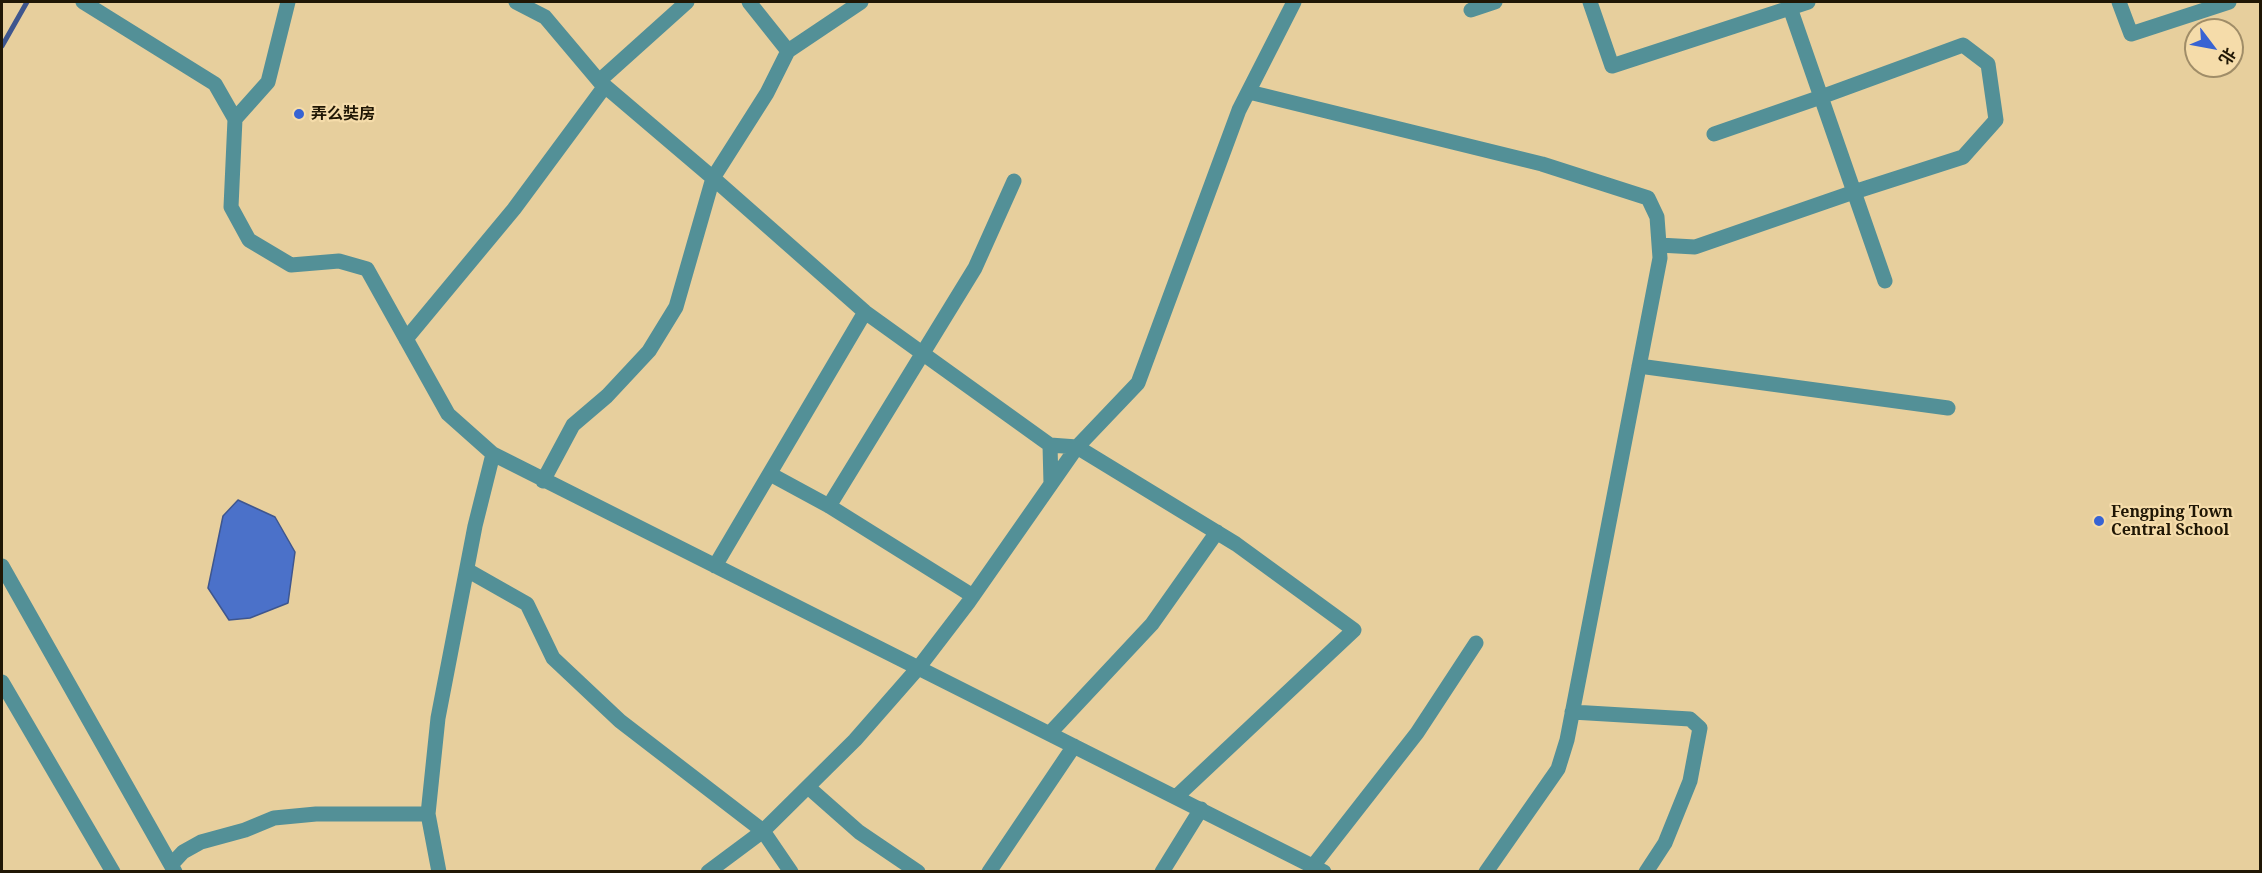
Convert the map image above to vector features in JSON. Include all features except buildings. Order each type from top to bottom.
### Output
[{"type":"street","points":[[83,2],[215,84],[235,120],[231,207],[249,240],[291,265],[339,261],[367,269],[448,414],[492,454],[1318,869],[1417,733],[1476,642]]},
{"type":"street","points":[[235,120],[268,82],[288,2]]},
{"type":"street","points":[[516,2],[545,17],[602,84],[865,312],[1050,445],[1077,447],[1217,532],[1354,630],[1176,797]]},
{"type":"street","points":[[406,339],[514,209],[602,84],[687,2]]},
{"type":"street","points":[[749,2],[788,51]]},
{"type":"street","points":[[543,481],[573,425],[607,396],[649,351],[676,307],[713,178],[766,93],[788,51],[861,2]]},
{"type":"street","points":[[708,872],[763,831],[855,740],[919,667],[973,596],[1077,447],[1138,383],[1239,110],[1294,2]]},
{"type":"street","points":[[1471,10],[1496,2]]},
{"type":"street","points":[[1590,2],[1612,66],[1789,4],[1808,2]]},
{"type":"street","points":[[2119,2],[2131,34],[2223,2]]},
{"type":"street","points":[[1789,4],[1885,281]]},
{"type":"street","points":[[1659,245],[1695,247],[1963,157],[1996,120],[1988,64],[1963,45],[1714,134]]},
{"type":"street","points":[[1249,92],[1542,164],[1648,198],[1657,217],[1660,258],[1567,740],[1558,769],[1486,872]]},
{"type":"street","points":[[829,506],[975,268],[1014,181]]},
{"type":"street","points":[[715,566],[865,312]]},
{"type":"street","points":[[1639,366],[1948,408]]},
{"type":"street","points":[[1050,445],[1051,484]]},
{"type":"street","points":[[439,872],[429,814],[438,718],[492,454]]},
{"type":"street","points":[[770,474],[829,506],[973,596]]},
{"type":"street","points":[[1050,733],[1152,624],[1217,532]]},
{"type":"street","points":[[2,566],[173,868],[183,852],[201,842],[245,830],[274,818],[316,814],[429,814]]},
{"type":"street","points":[[467,570],[527,604],[553,658],[620,721],[763,831],[791,872]]},
{"type":"street","points":[[2,682],[113,872]]},
{"type":"street","points":[[1572,712],[1690,719],[1700,728],[1690,781],[1665,843],[1646,872]]},
{"type":"street","points":[[989,872],[1074,746]]},
{"type":"street","points":[[808,787],[859,832],[918,872]]},
{"type":"street","points":[[1162,872],[1201,809]]},
{"type":"water","points":[[238,500],[275,517],[295,552],[288,603],[250,618],[229,620],[208,588],[223,516]]},
{"type":"waterway","points":[[2,46],[27,2]]},
{"type":"place","name":"弄么奘房","points":[[299,114]]},
{"type":"place","name":"Fengping Town Central School","points":[[2099,521]]}]
